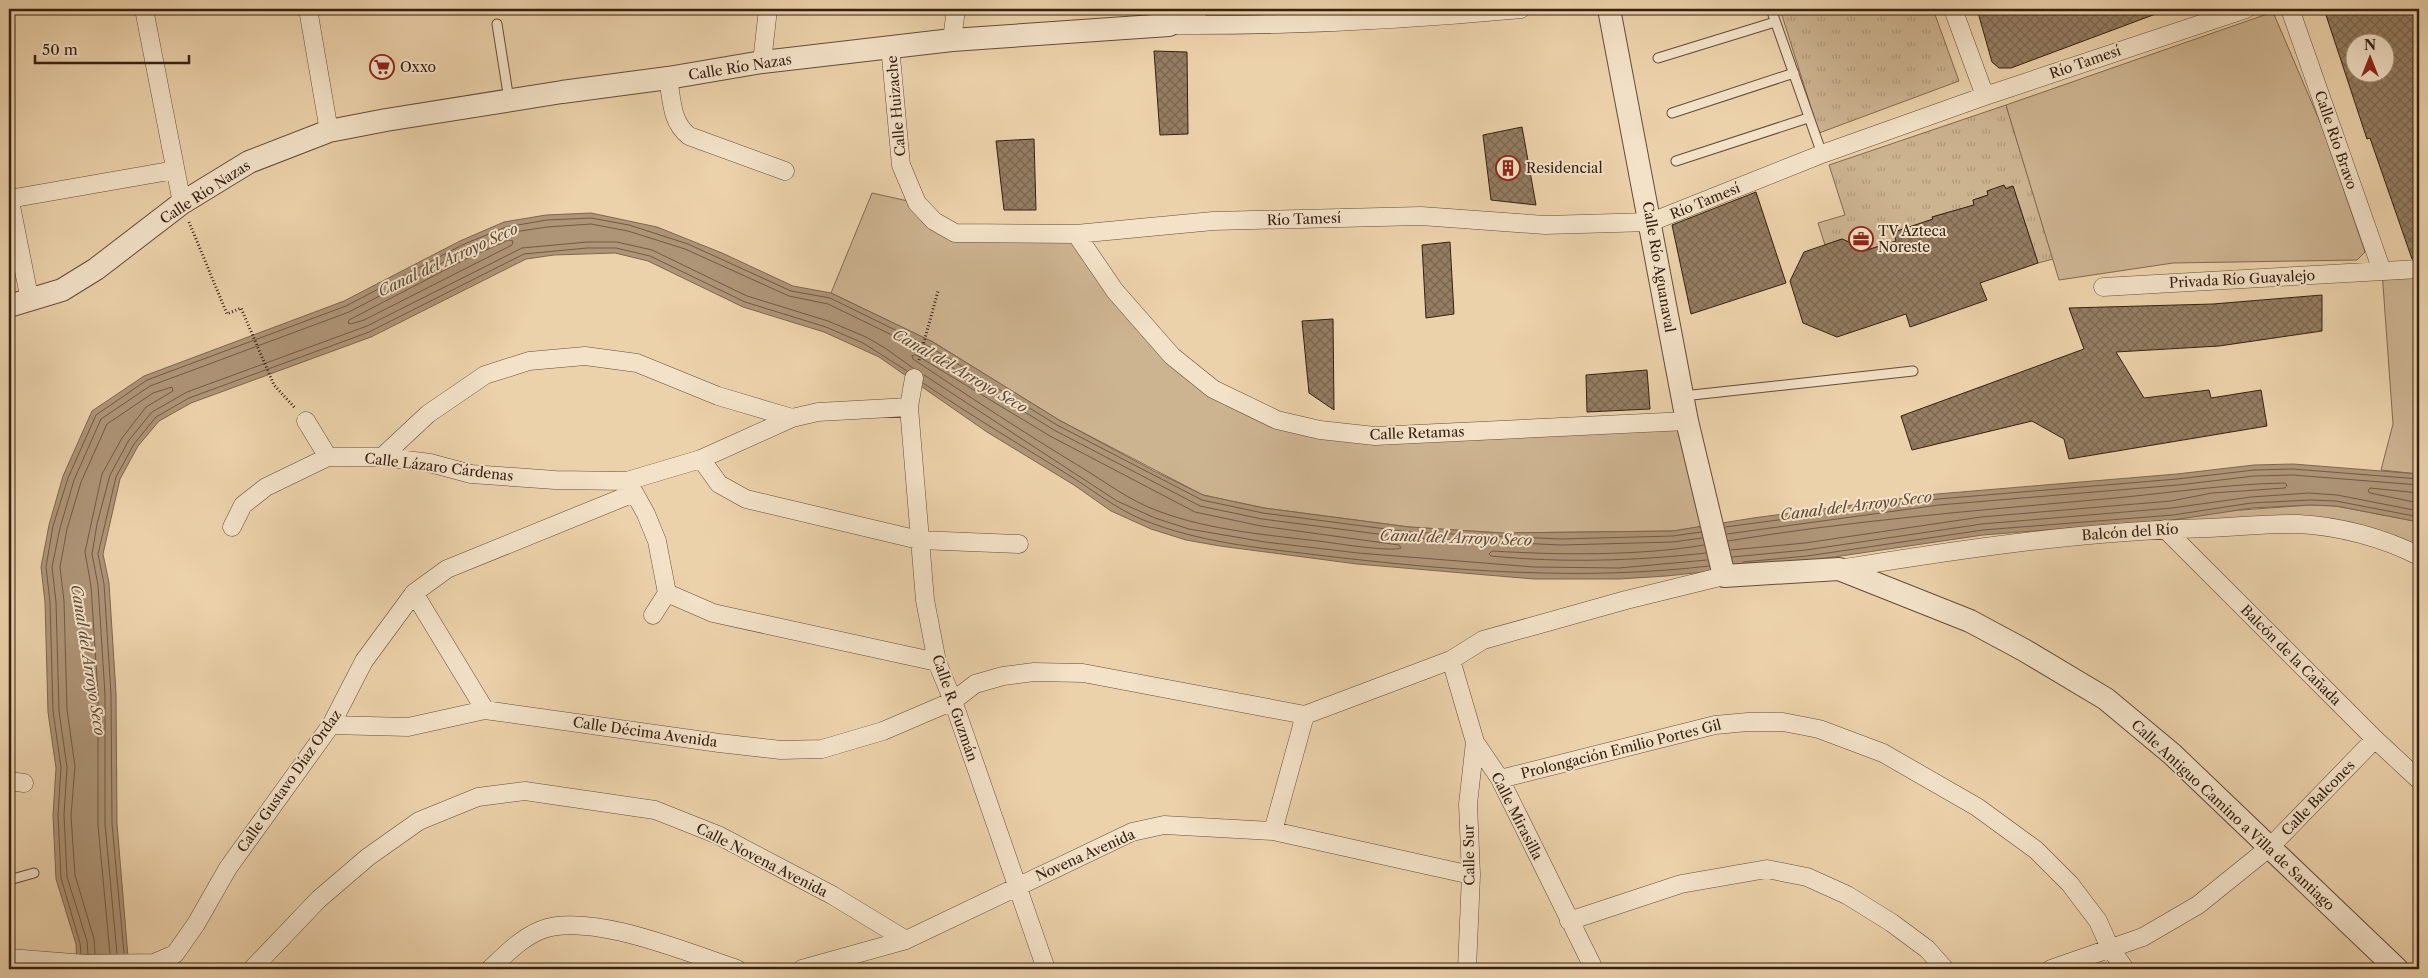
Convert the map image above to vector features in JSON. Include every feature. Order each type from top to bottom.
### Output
[{"type":"street","points":[[144,9],[182,203]]},
{"type":"street","points":[[308,9],[329,131]]},
{"type":"street","points":[[762,62],[768,9]]},
{"type":"street","points":[[952,40],[956,9]]},
{"type":"street","points":[[1169,25],[1197,9]]},
{"type":"street","name":"Calle Río Nazas","points":[[19,303],[62,290],[96,269],[182,203],[249,162],[329,131],[509,100],[668,78],[762,62],[890,46],[1169,25],[1264,26],[1456,15],[1521,9]]},
{"type":"street","name":"Calle Río Aguanaval","points":[[1609,9],[1651,222],[1687,420],[1711,525],[1724,572]]},
{"type":"street","points":[[1953,9],[1985,96]]},
{"type":"street","name":"Río Tamesí","points":[[1076,234],[1213,221],[1362,217],[1420,216],[1544,224],[1651,222],[1822,154],[1985,96],[2246,9]]},
{"type":"street","name":"Calle Río Bravo","points":[[2290,9],[2382,272]]},
{"type":"street","name":"Calle Huizache","points":[[890,46],[901,165],[917,203],[934,221],[955,233],[1076,234]]},
{"type":"street","points":[[668,78],[675,120],[680,129],[689,136],[784,171]]},
{"type":"street","points":[[19,303],[9,198],[175,170]]},
{"type":"street","name":"Calle Retamas","points":[[1076,234],[1116,291],[1172,356],[1213,388],[1277,420],[1320,430],[1375,436],[1687,420]]},
{"type":"street","name":"Privada Río Guayalejo","points":[[2103,287],[2419,269]]},
{"type":"street","points":[[382,457],[428,414],[485,375],[529,361],[585,356],[637,363],[718,396],[792,418]]},
{"type":"street","name":"Calle R. Guzmán","points":[[914,378],[909,407],[919,540],[925,600],[937,662],[953,701],[1046,969]]},
{"type":"street","name":"Calle Lázaro Cárdenas","points":[[328,457],[382,457],[430,463],[471,474],[631,487],[701,459],[792,418],[818,412],[909,407]]},
{"type":"street","points":[[232,527],[243,505],[266,486],[328,457],[306,420]]},
{"type":"street","points":[[701,459],[719,484],[746,499],[919,540],[1019,544]]},
{"type":"street","points":[[631,487],[657,541],[667,593],[653,615]]},
{"type":"street","name":"Calle Gustavo Díaz Ordaz","points":[[9,958],[86,964],[154,963],[175,954],[196,924],[228,868],[331,725],[364,661],[414,593],[447,569],[631,487]]},
{"type":"street","name":"Balcón del Río","points":[[1839,569],[1919,556],[2088,534],[2300,524],[2350,532],[2419,556]]},
{"type":"street","name":"Balcón de la Cañada","points":[[2164,529],[2375,739],[2419,780]]},
{"type":"street","name":"Calle Antiguo Camino a Villa de Santiago","points":[[1724,572],[1839,569],[1970,621],[2106,699],[2172,754],[2397,969]]},
{"type":"street","points":[[953,701],[975,684],[1003,676],[1034,672],[1083,673],[1305,715],[1451,660],[1484,640],[1724,572]]},
{"type":"street","points":[[414,593],[485,710]]},
{"type":"street","points":[[667,593],[713,613],[937,662]]},
{"type":"street","name":"Calle Mirasilla","points":[[1451,660],[1476,742],[1500,779],[1569,922],[1594,969]]},
{"type":"street","name":"Calle Décima Avenida","points":[[331,725],[408,728],[485,710],[719,743],[781,750],[822,749],[883,731],[953,701]]},
{"type":"street","points":[[1273,831],[1305,715]]},
{"type":"street","name":"Prolongación Emilio Portes Gil","points":[[1500,779],[1715,725],[1783,722],[1819,729],[1883,753],[1977,808],[2036,850],[2070,884],[2098,921],[2110,948],[2125,969]]},
{"type":"street","name":"Calle Balcones","points":[[2051,969],[2143,938],[2198,906],[2270,847],[2375,739]]},
{"type":"street","name":"Calle Sur","points":[[1467,969],[1471,875],[1468,804],[1476,742]]},
{"type":"street","name":"Calle Novena Avenida","points":[[252,969],[319,899],[368,857],[419,821],[478,797],[525,792],[655,810],[718,835],[832,895],[906,940]]},
{"type":"street","name":"Novena Avenida","points":[[802,969],[906,940],[1132,832],[1164,825],[1273,831],[1471,875]]},
{"type":"street","points":[[1569,922],[1681,884],[1767,869],[1807,876],[1847,895],[1892,923],[1927,949],[1945,969]]},
{"type":"street","points":[[490,969],[516,945],[542,930],[574,924],[600,926],[629,934],[737,969]]},
{"type":"lane","points":[[1770,9],[1822,154]]},
{"type":"lane","points":[[1658,58],[1775,22]]},
{"type":"lane","points":[[497,24],[509,100]]},
{"type":"lane","points":[[1672,113],[1794,73]]},
{"type":"lane","points":[[1676,161],[1808,118]]},
{"type":"lane","points":[[1683,396],[1913,370]]},
{"type":"lane","points":[[9,880],[34,873]]},
{"type":"path","points":[[182,203],[202,258],[227,314],[241,308],[274,385],[306,420]]},
{"type":"path","points":[[914,378],[938,291]]},
{"type":"green space","points":[[1780,9],[1933,9],[1959,81],[1819,133]]},
{"type":"green space","points":[[2273,12],[2323,129],[2365,252],[2357,260],[2173,263],[2059,280],[2006,105]]},
{"type":"green space","points":[[2006,105],[2053,259],[2038,263],[2013,186],[1988,191],[1988,195],[1973,200],[1974,205],[1932,217],[1934,223],[1894,232],[1896,241],[1867,250],[1842,239],[1825,245],[1818,223],[1845,215],[1829,165]]},
{"type":"green space","points":[[872,193],[917,203],[955,233],[1076,234],[1115,291],[1213,389],[1320,430],[1687,421],[1711,525],[1673,531],[1502,533],[1409,527],[1264,508],[1203,495],[1059,420],[933,342],[831,293]]},
{"type":"green space","points":[[2419,268],[2419,474],[2381,470],[2393,424],[2382,271]]},
{"type":"green space","points":[[2310,505],[2336,506],[2419,522],[2419,556],[2350,531],[2165,529],[2173,520],[2214,512]]},
{"type":"water","name":"Canal del Arroyo Seco","points":[[591,213],[657,227],[722,253],[793,286],[831,293],[933,342],[1059,420],[1154,471],[1203,495],[1264,508],[1409,527],[1502,533],[1673,531],[1753,518],[1937,494],[2177,474],[2254,465],[2293,464],[2419,474],[2419,522],[2336,506],[2310,505],[2252,508],[2173,520],[1983,535],[1807,561],[1619,579],[1534,579],[1357,564],[1220,546],[1186,540],[1151,529],[1111,511],[1074,485],[987,432],[879,357],[824,332],[743,307],[648,261],[615,253],[554,255],[526,259],[371,337],[191,403],[159,421],[138,446],[120,479],[103,554],[109,583],[116,693],[117,824],[129,969],[77,969],[76,944],[56,879],[53,815],[56,768],[48,712],[45,602],[41,567],[49,525],[63,476],[92,411],[144,376],[344,301],[460,241],[504,222],[546,215]]},
{"type":"building","points":[[1977,9],[2160,9],[2161,12],[2011,68],[1999,68],[1992,62]]},
{"type":"building","points":[[2324,9],[2419,9],[2419,258],[2412,259],[2370,138],[2367,139],[2348,82],[2396,82],[2396,32],[2346,32],[2346,76]]},
{"type":"building","points":[[1154,51],[1187,52],[1188,134],[1160,135]]},
{"type":"building","name":"Residencial","points":[[1522,127],[1536,205],[1491,200],[1483,135]]},
{"type":"building","points":[[1034,139],[1036,210],[1004,210],[996,141]]},
{"type":"building","points":[[2004,185],[2006,189],[2013,186],[2038,263],[1980,283],[1987,300],[1910,327],[1906,314],[1837,337],[1803,323],[1790,281],[1804,252],[1842,239],[1867,250],[1896,241],[1894,232],[1933,219],[1932,217],[1974,205],[1973,200],[1988,195],[1987,191]]},
{"type":"building","points":[[1756,192],[1786,283],[1691,314],[1672,225]]},
{"type":"building","points":[[1450,242],[1454,314],[1426,318],[1422,245]]},
{"type":"building","points":[[2322,295],[2322,331],[2219,346],[2116,352],[2144,398],[2209,390],[2211,398],[2261,390],[2267,426],[2069,459],[2064,439],[2032,421],[1912,450],[1901,416],[2084,349],[2069,308],[2213,304]]},
{"type":"building","points":[[1333,319],[1334,410],[1309,393],[1302,321]]},
{"type":"building","points":[[1647,370],[1650,409],[1587,412],[1586,375]]},
{"type":"place","name":"Oxxo","points":[[382,67]]},
{"type":"place","name":"Residencial","points":[[1508,168]]},
{"type":"place","name":"TV Azteca Noreste","points":[[1861,239]]}]
